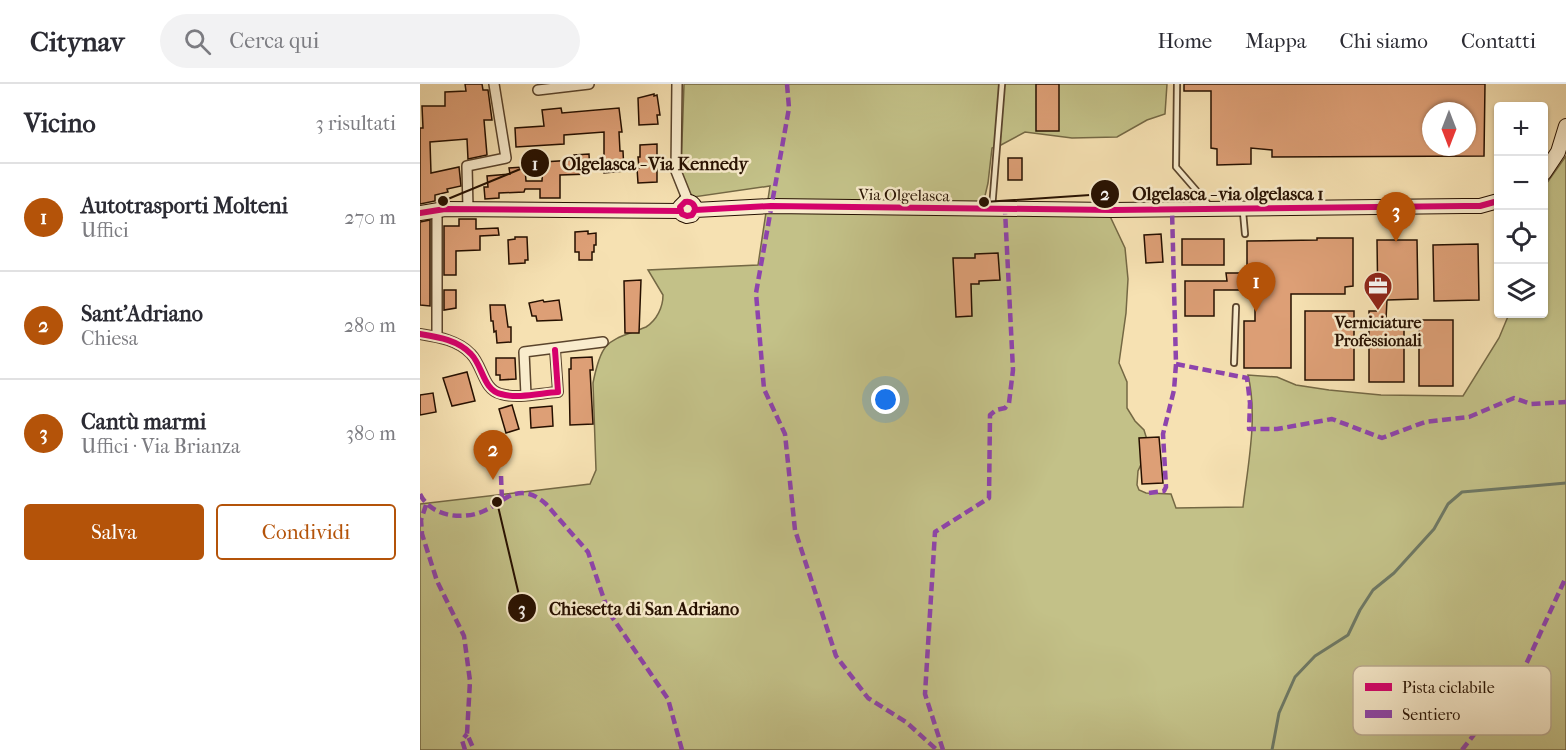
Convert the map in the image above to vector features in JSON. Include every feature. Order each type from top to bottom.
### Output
[{"type":"street","points":[[468,209],[467,166],[506,158],[494,84]]},
{"type":"street","points":[[538,90],[589,84]]},
{"type":"street","points":[[677,84],[676,171],[688,207]]},
{"type":"street","points":[[1548,167],[1558,152],[1566,126]]},
{"type":"street","name":"Via Olgelasca","points":[[420,213],[468,209],[771,206],[992,210],[1243,209],[1480,206],[1494,202]]},
{"type":"street","points":[[437,210],[437,336]]},
{"type":"street","points":[[420,334],[437,336],[459,345],[473,355],[488,384],[502,395],[558,392],[555,350]]},
{"type":"street","points":[[526,395],[524,352],[555,350],[603,342]]},
{"type":"lane","points":[[992,210],[1002,84]]},
{"type":"lane","points":[[1177,84],[1176,167],[1212,209]]},
{"type":"lane","points":[[1243,209],[1245,234]]},
{"type":"lane","points":[[1234,363],[1236,307]]},
{"type":"shaded area","points":[[684,84],[1167,84],[1165,114],[1147,120],[1117,137],[1072,138],[1025,132],[992,148],[984,200],[992,210],[1108,212],[1125,248],[1128,279],[1119,363],[1127,382],[1127,408],[1144,430],[1148,443],[1138,471],[1139,490],[1146,493],[1171,494],[1176,508],[1243,507],[1252,424],[1248,375],[1277,377],[1296,385],[1329,390],[1381,395],[1463,396],[1499,338],[1507,318],[1548,318],[1548,181],[1566,156],[1566,750],[420,750],[420,504],[590,484],[596,470],[593,383],[596,368],[604,349],[609,344],[615,339],[646,327],[659,313],[663,295],[648,270],[758,265],[770,186],[680,199]]},
{"type":"building","points":[[465,84],[482,84],[483,90],[488,90],[492,120],[484,120],[487,155],[468,159],[467,139],[430,142],[431,173],[459,167],[461,186],[435,195],[435,201],[420,204],[422,106],[445,106],[445,92],[466,91]]},
{"type":"building","points":[[1036,84],[1059,84],[1059,131],[1036,131]]},
{"type":"building","points":[[1184,84],[1485,84],[1484,156],[1272,157],[1272,150],[1251,148],[1251,164],[1217,165],[1217,149],[1211,148],[1211,91],[1184,91]]},
{"type":"building","points":[[654,94],[654,96],[657,95],[660,115],[657,115],[658,124],[639,125],[638,98]]},
{"type":"building","points":[[561,108],[562,113],[619,108],[622,132],[619,132],[620,151],[623,151],[624,171],[604,173],[604,132],[564,135],[564,144],[516,147],[515,128],[544,126],[542,110]]},
{"type":"building","points":[[657,144],[657,182],[638,183],[640,145]]},
{"type":"building","points":[[589,154],[590,174],[560,175],[560,198],[540,198],[540,189],[525,189],[524,192],[499,193],[499,198],[485,199],[484,187],[488,187],[487,176],[510,174],[509,168],[524,167],[526,181],[542,181],[543,162],[574,160],[574,155]]},
{"type":"building","points":[[1008,158],[1022,158],[1022,180],[1008,180]]},
{"type":"building","points":[[459,219],[476,219],[476,229],[498,228],[499,235],[480,236],[480,250],[456,251],[456,275],[444,275],[444,226],[459,226]]},
{"type":"building","points":[[430,220],[430,306],[420,305],[420,222]]},
{"type":"building","points":[[588,231],[588,234],[596,233],[592,260],[579,260],[579,252],[575,252],[575,232]]},
{"type":"building","points":[[1161,234],[1163,262],[1146,263],[1144,235]]},
{"type":"building","points":[[515,237],[527,237],[528,260],[525,260],[525,263],[509,264],[508,240],[515,239]]},
{"type":"building","points":[[1317,238],[1353,238],[1353,286],[1345,287],[1345,294],[1291,294],[1291,368],[1244,368],[1244,321],[1255,321],[1255,298],[1248,298],[1248,290],[1214,290],[1214,316],[1185,316],[1185,281],[1227,281],[1226,273],[1247,273],[1247,241],[1317,240]]},
{"type":"building","points":[[1182,239],[1224,239],[1224,265],[1182,265]]},
{"type":"building","points":[[1377,240],[1417,240],[1418,299],[1387,300],[1386,319],[1404,319],[1404,382],[1369,382],[1369,311],[1378,311]]},
{"type":"building","points":[[1478,244],[1479,300],[1434,301],[1433,245]]},
{"type":"building","points":[[998,253],[1000,280],[979,281],[979,284],[971,284],[972,316],[956,317],[953,258],[975,258],[975,254]]},
{"type":"building","points":[[641,280],[639,333],[625,333],[624,281]]},
{"type":"building","points":[[444,290],[456,290],[456,308],[444,310]]},
{"type":"building","points":[[543,300],[544,302],[559,300],[562,320],[537,321],[536,316],[532,316],[529,303]]},
{"type":"building","points":[[490,305],[505,305],[508,327],[511,327],[511,342],[497,343],[496,331],[494,332],[493,321],[491,321]]},
{"type":"building","points":[[1305,311],[1354,311],[1354,380],[1305,380]]},
{"type":"building","points":[[1419,320],[1453,320],[1453,386],[1419,386]]},
{"type":"building","points":[[592,357],[593,370],[590,370],[593,424],[570,425],[569,369],[571,369],[571,358]]},
{"type":"building","points":[[496,358],[515,358],[516,379],[500,380],[500,375],[496,375]]},
{"type":"building","points":[[467,372],[475,401],[452,406],[443,378]]},
{"type":"building","points":[[433,393],[436,412],[420,415],[420,395]]},
{"type":"building","points":[[512,405],[519,429],[506,433],[499,409]]},
{"type":"building","points":[[552,406],[553,426],[531,428],[530,408]]},
{"type":"building","points":[[1159,437],[1163,483],[1142,484],[1139,438]]},
{"type":"waterway","points":[[1272,750],[1279,713],[1295,677],[1315,656],[1348,635],[1373,590],[1394,573],[1434,529],[1448,504],[1462,492],[1566,483]]},
{"type":"marked path","points":[[787,84],[789,108],[756,293],[764,389],[785,434],[795,530],[836,656],[868,698],[906,722],[937,750]]},
{"type":"marked path","points":[[943,750],[925,694],[935,532],[989,498],[990,415],[996,410],[1005,408],[1009,403],[1013,370],[1005,210]]},
{"type":"marked path","points":[[1149,493],[1164,491],[1166,487],[1163,434],[1174,390],[1176,364],[1172,210]]},
{"type":"marked path","points":[[1176,364],[1247,378],[1250,403],[1249,429],[1277,429],[1332,419],[1382,438],[1425,422],[1469,417],[1514,398],[1531,404],[1566,402]]},
{"type":"marked path","points":[[501,476],[502,501]]},
{"type":"marked path","points":[[420,494],[432,508],[458,516],[477,513],[520,493],[532,495],[546,504],[588,552],[608,611],[668,699],[682,750]]},
{"type":"marked path","points":[[426,505],[421,520],[422,534],[437,581],[464,636],[470,681],[467,734],[474,750]]},
{"type":"marked path","points":[[1525,666],[1566,577]]},
{"type":"marked path","points":[[465,750],[462,740],[467,734]]},
{"type":"marked path","points":[[1462,750],[1474,735]]},
{"type":"cycle path","points":[[685,202],[689,202],[695,210],[692,215],[687,216],[682,214],[680,207],[685,202]]},
{"type":"cycle path","points":[[695,210],[771,206],[1112,210],[1480,206],[1494,202]]},
{"type":"cycle path","points":[[420,213],[445,209],[680,211]]},
{"type":"cycle path","points":[[420,334],[447,340],[466,349],[475,359],[490,388],[495,392],[508,395],[522,396],[558,392],[555,350]]},
{"type":"place","name":"Olgelasca - Via Kennedy","points":[[443,201]]},
{"type":"place","name":"Olgelasca - via olgelasca 1","points":[[984,202]]},
{"type":"place","name":"Cantù marmi","points":[[1396,242]]},
{"type":"place","name":"Autotrasporti Molteni","points":[[1256,312]]},
{"type":"place","name":"Verniciature Professionali","points":[[1378,312]]},
{"type":"place","name":"Sant'Adriano","points":[[493,480]]},
{"type":"place","name":"Chiesetta di San Adriano","points":[[497,502]]}]
